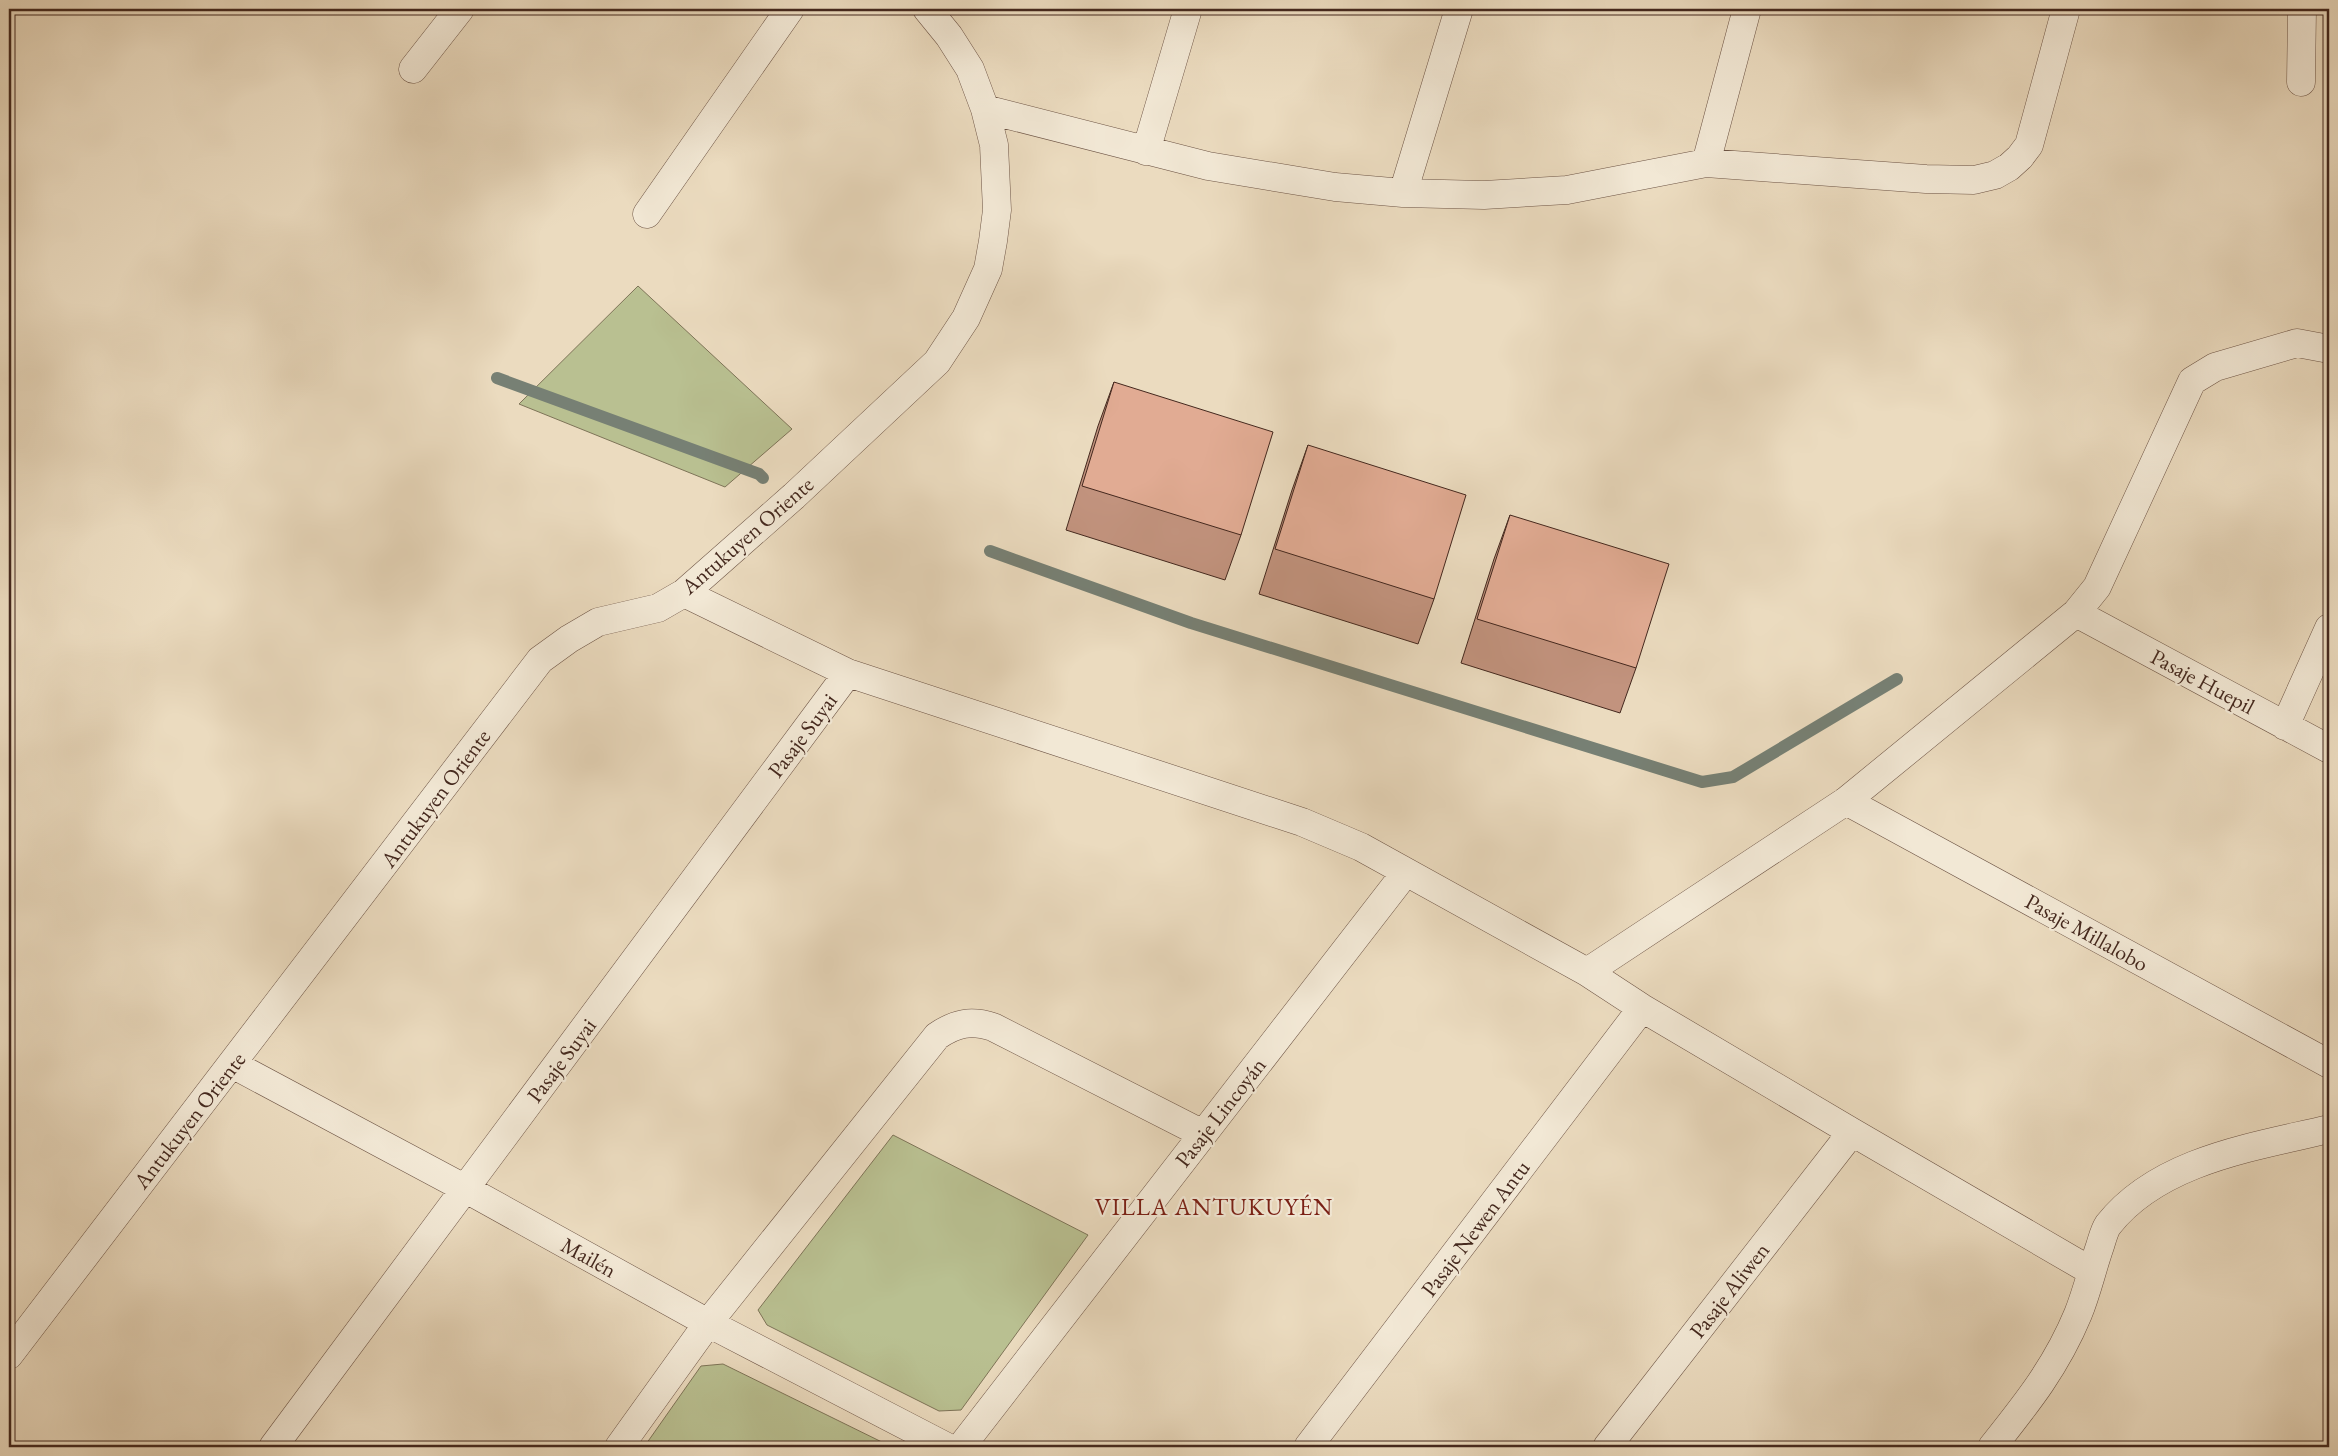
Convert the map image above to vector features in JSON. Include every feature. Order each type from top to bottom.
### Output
[{"type":"street","points":[[413,69],[460,9]]},
{"type":"street","points":[[647,214],[790,9]]},
{"type":"street","name":"Antukuyen Oriente","points":[[9,1355],[540,660],[569,639],[598,622],[658,608],[684,593],[794,496],[936,362],[977,296],[988,268],[997,210],[994,145],[985,109],[970,69],[949,36],[927,9]]},
{"type":"street","points":[[1146,151],[1188,9]]},
{"type":"street","points":[[1403,193],[1459,9]]},
{"type":"street","points":[[1706,163],[1747,9]]},
{"type":"street","points":[[985,109],[1146,151],[1262,177],[1335,187],[1403,193],[1484,194],[1567,190],[1706,163],[1926,179],[1974,180],[1995,175],[2009,167],[2028,145],[2066,9]]},
{"type":"street","points":[[2301,82],[2302,9]]},
{"type":"street","points":[[1588,972],[1846,801],[2076,613],[2097,587],[2192,381],[2215,366],[2297,343],[2329,349]]},
{"type":"street","points":[[684,593],[848,673],[1302,822],[1361,847],[1588,972],[1642,1008],[2091,1271]]},
{"type":"street","name":"Pasaje Huepil","points":[[2076,613],[2329,750]]},
{"type":"street","points":[[2285,726],[2329,628]]},
{"type":"street","name":"Pasaje Suyai","points":[[273,1447],[848,673]]},
{"type":"street","name":"Pasaje Millalobo","points":[[1846,801],[2329,1064]]},
{"type":"street","name":"Pasaje Lincoyán","points":[[961,1447],[1406,872]]},
{"type":"street","name":"Pasaje Newen Antu","points":[[1308,1447],[1642,1008]]},
{"type":"street","points":[[619,1447],[708,1323],[937,1036],[950,1027],[965,1023],[979,1023],[993,1027],[1203,1134]]},
{"type":"street","name":"Mailén","points":[[232,1064],[466,1189],[708,1323],[947,1447]]},
{"type":"street","points":[[1992,1447],[2047,1377],[2073,1326],[2107,1227],[2133,1200],[2170,1175],[2240,1152],[2329,1129]]},
{"type":"street","name":"Pasaje Aliwen","points":[[1607,1447],[1852,1132]]},
{"type":"green space","points":[[638,286],[792,429],[725,487],[519,404]]},
{"type":"green space","points":[[893,1135],[1088,1235],[961,1410],[939,1411],[767,1325],[758,1310]]},
{"type":"green space","points":[[723,1364],[892,1447],[644,1447],[701,1366]]},
{"type":"building","points":[[1114,382],[1273,432],[1241,535],[1082,486]]},
{"type":"building","points":[[1308,445],[1466,495],[1434,599],[1275,549]]},
{"type":"building","points":[[1510,515],[1669,564],[1636,668],[1477,619]]},
{"type":"waterway","points":[[497,378],[759,474],[763,478]]},
{"type":"waterway","points":[[990,551],[1191,623],[1702,782],[1733,777],[1897,679]]},
{"type":"district","name":"VILLA ANTUKUYÉN","points":[[1214,1207]]}]
